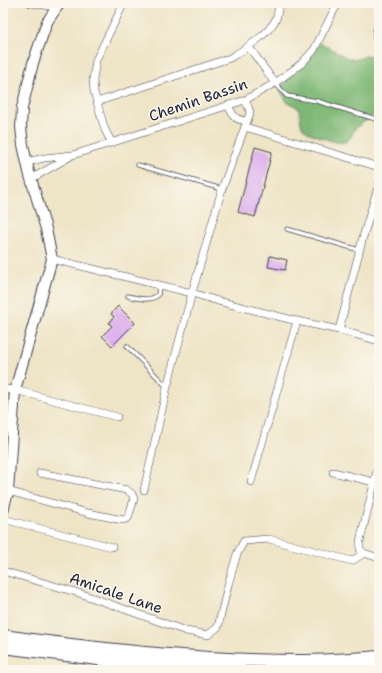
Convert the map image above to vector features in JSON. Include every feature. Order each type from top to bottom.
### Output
[{"type":"highway","points":[[3,636],[135,652],[226,659],[300,661],[379,658]]},
{"type":"highway","points":[[3,647],[114,661],[240,670]]},
{"type":"highway","points":[[340,670],[379,667]]},
{"type":"street","points":[[31,3],[59,5]]},
{"type":"street","points":[[112,143],[105,130],[94,92],[93,80],[96,60],[125,3]]},
{"type":"street","points":[[97,102],[230,58],[249,47],[262,35],[276,18],[279,3]]},
{"type":"street","name":"Chemin Bassin","points":[[73,155],[245,100],[275,83],[301,64],[314,50],[334,10],[340,3]]},
{"type":"street","points":[[3,511],[8,491],[15,390],[52,259],[46,229],[31,179],[23,145],[21,127],[22,108],[33,63],[47,22],[59,5]]},
{"type":"street","points":[[379,23],[376,34],[376,39],[379,43]]},
{"type":"street","points":[[249,47],[275,83]]},
{"type":"street","points":[[144,490],[167,387],[192,293],[222,189],[250,113],[245,100]]},
{"type":"street","points":[[228,106],[232,114],[246,124],[379,167]]},
{"type":"street","points":[[27,162],[44,158],[73,155]]},
{"type":"street","points":[[31,179],[73,155]]},
{"type":"street","points":[[339,330],[359,250],[379,184]]},
{"type":"street","points":[[52,259],[379,341]]},
{"type":"street","points":[[251,482],[297,321]]},
{"type":"street","points":[[3,389],[15,390],[117,417]]},
{"type":"street","points":[[379,463],[360,541],[360,549],[364,553],[379,558]]},
{"type":"street","points":[[333,472],[374,482]]},
{"type":"street","points":[[8,491],[88,513],[123,520],[128,518],[134,499],[132,494],[127,490],[40,473]]},
{"type":"street","points":[[3,520],[112,547]]},
{"type":"street","name":"Amicale Lane","points":[[3,571],[79,593],[186,631],[208,635],[218,627],[237,554],[244,541],[270,539],[352,561],[364,553]]},
{"type":"lane","points":[[275,83],[287,96],[317,101],[379,120]]},
{"type":"lane","points":[[138,165],[222,189]]},
{"type":"lane","points":[[287,229],[359,250]]},
{"type":"lane","points":[[128,296],[153,299],[158,295],[159,285]]},
{"type":"lane","points":[[127,346],[167,387]]},
{"type":"green space","points":[[321,43],[341,55],[352,59],[359,59],[367,55],[379,58],[379,110],[355,129],[348,140],[340,143],[312,134],[305,130],[302,125],[298,108],[288,103],[280,91],[295,66]]},
{"type":"building","points":[[255,147],[272,152],[255,217],[238,212]]},
{"type":"building","points":[[270,256],[287,260],[285,270],[268,267]]},
{"type":"building","points":[[118,306],[135,323],[112,346],[102,336],[112,326],[109,323],[114,317],[111,314]]}]
